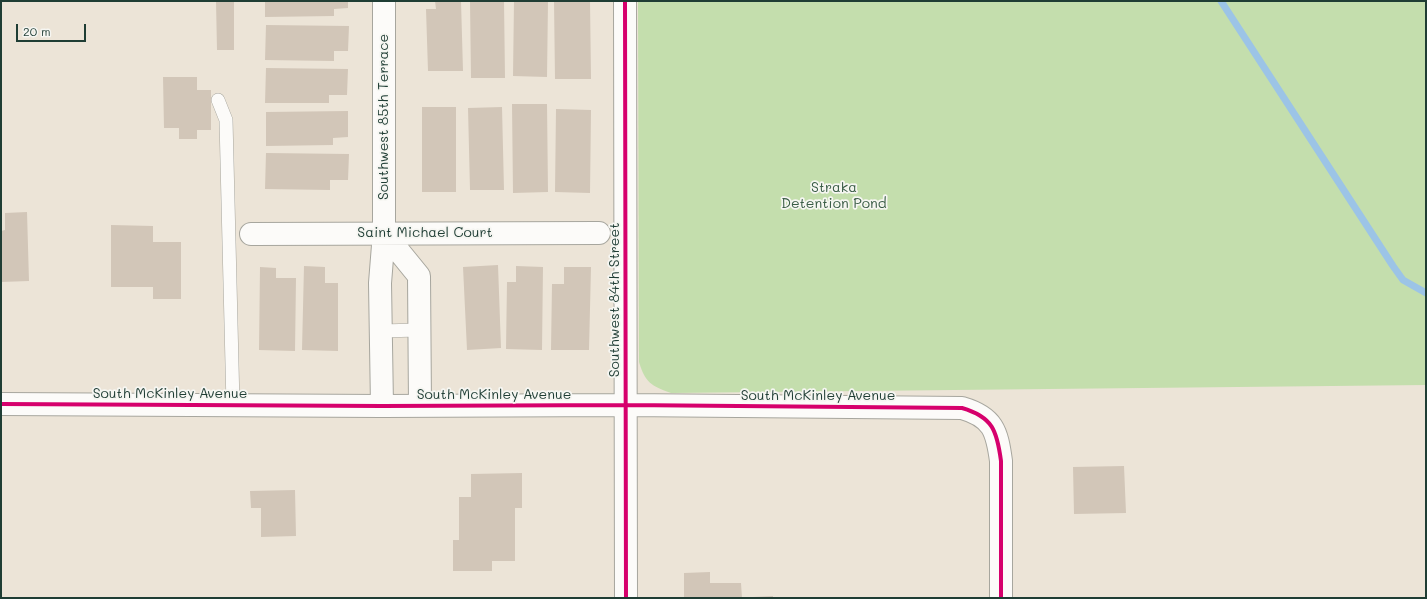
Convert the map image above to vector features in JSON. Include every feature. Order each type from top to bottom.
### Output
[{"type":"street","name":"Southwest 85th Terrace","points":[[382,406],[380,283],[384,233],[384,1]]},
{"type":"street","name":"Southwest 84th Street","points":[[625,1],[626,598]]},
{"type":"street","points":[[384,233],[419,276],[420,406]]},
{"type":"street","name":"Saint Michael Court","points":[[251,234],[599,233]]},
{"type":"street","name":"South McKinley Avenue","points":[[1,404],[382,406],[626,405],[962,408],[975,412],[985,418],[992,425],[999,446],[1001,461],[1001,598]]},
{"type":"lane","points":[[218,100],[226,120],[232,405]]},
{"type":"lane","points":[[380,331],[419,330]]},
{"type":"green space","name":"Straka Detention Pond","points":[[638,1],[1426,1],[1426,385],[671,393],[658,388],[646,379],[639,362]]},
{"type":"building","points":[[216,1],[234,1],[234,50],[217,50]]},
{"type":"building","points":[[265,1],[348,1],[348,8],[334,9],[334,16],[265,17]]},
{"type":"building","points":[[435,1],[461,1],[463,71],[428,71],[426,9],[436,9]]},
{"type":"building","points":[[470,1],[504,1],[505,78],[471,78]]},
{"type":"building","points":[[514,1],[548,1],[547,77],[513,76]]},
{"type":"building","points":[[554,1],[590,1],[591,79],[555,79]]},
{"type":"building","points":[[266,25],[349,26],[348,51],[334,51],[334,61],[265,60]]},
{"type":"building","points":[[266,68],[348,69],[347,95],[329,95],[329,103],[265,103]]},
{"type":"building","points":[[163,77],[197,77],[197,90],[211,90],[211,130],[197,130],[197,139],[179,139],[179,128],[164,128]]},
{"type":"building","points":[[512,104],[547,104],[548,192],[513,193]]},
{"type":"building","points":[[422,107],[456,107],[456,192],[422,192]]},
{"type":"building","points":[[502,107],[504,190],[470,190],[468,108]]},
{"type":"building","points":[[556,109],[591,110],[590,193],[555,192]]},
{"type":"building","points":[[348,111],[348,137],[333,138],[333,145],[266,146],[266,112]]},
{"type":"building","points":[[266,153],[349,154],[348,180],[330,180],[330,190],[265,189]]},
{"type":"building","points":[[27,212],[29,281],[1,282],[1,231],[5,230],[5,213]]},
{"type":"building","points":[[111,225],[153,226],[153,242],[181,242],[181,299],[153,299],[153,287],[111,287]]},
{"type":"building","points":[[498,265],[501,348],[467,350],[463,267]]},
{"type":"building","points":[[304,266],[325,267],[325,283],[338,283],[338,351],[302,350]]},
{"type":"building","points":[[516,266],[543,267],[542,350],[506,349],[507,282],[516,282]]},
{"type":"building","points":[[260,267],[276,268],[276,278],[296,278],[295,351],[259,350]]},
{"type":"building","points":[[564,267],[591,267],[589,350],[551,350],[552,284],[564,284]]},
{"type":"building","points":[[1124,466],[1126,513],[1074,514],[1073,467]]},
{"type":"building","points":[[522,473],[522,508],[515,508],[515,561],[492,561],[492,571],[453,571],[453,540],[459,540],[459,497],[471,497],[471,474]]},
{"type":"building","points":[[295,490],[296,536],[261,537],[261,508],[251,508],[250,491]]},
{"type":"building","points":[[710,572],[710,583],[741,583],[742,598],[684,598],[684,573]]},
{"type":"building","points":[[773,596],[773,598],[753,598],[753,597]]},
{"type":"waterway","points":[[1221,1],[1393,266],[1403,280],[1426,293]]},
{"type":"cycle path","points":[[625,1],[626,598]]},
{"type":"cycle path","points":[[1,404],[382,406],[626,405],[962,408],[981,416],[987,421],[992,427],[998,441],[1001,461],[1001,598]]}]
